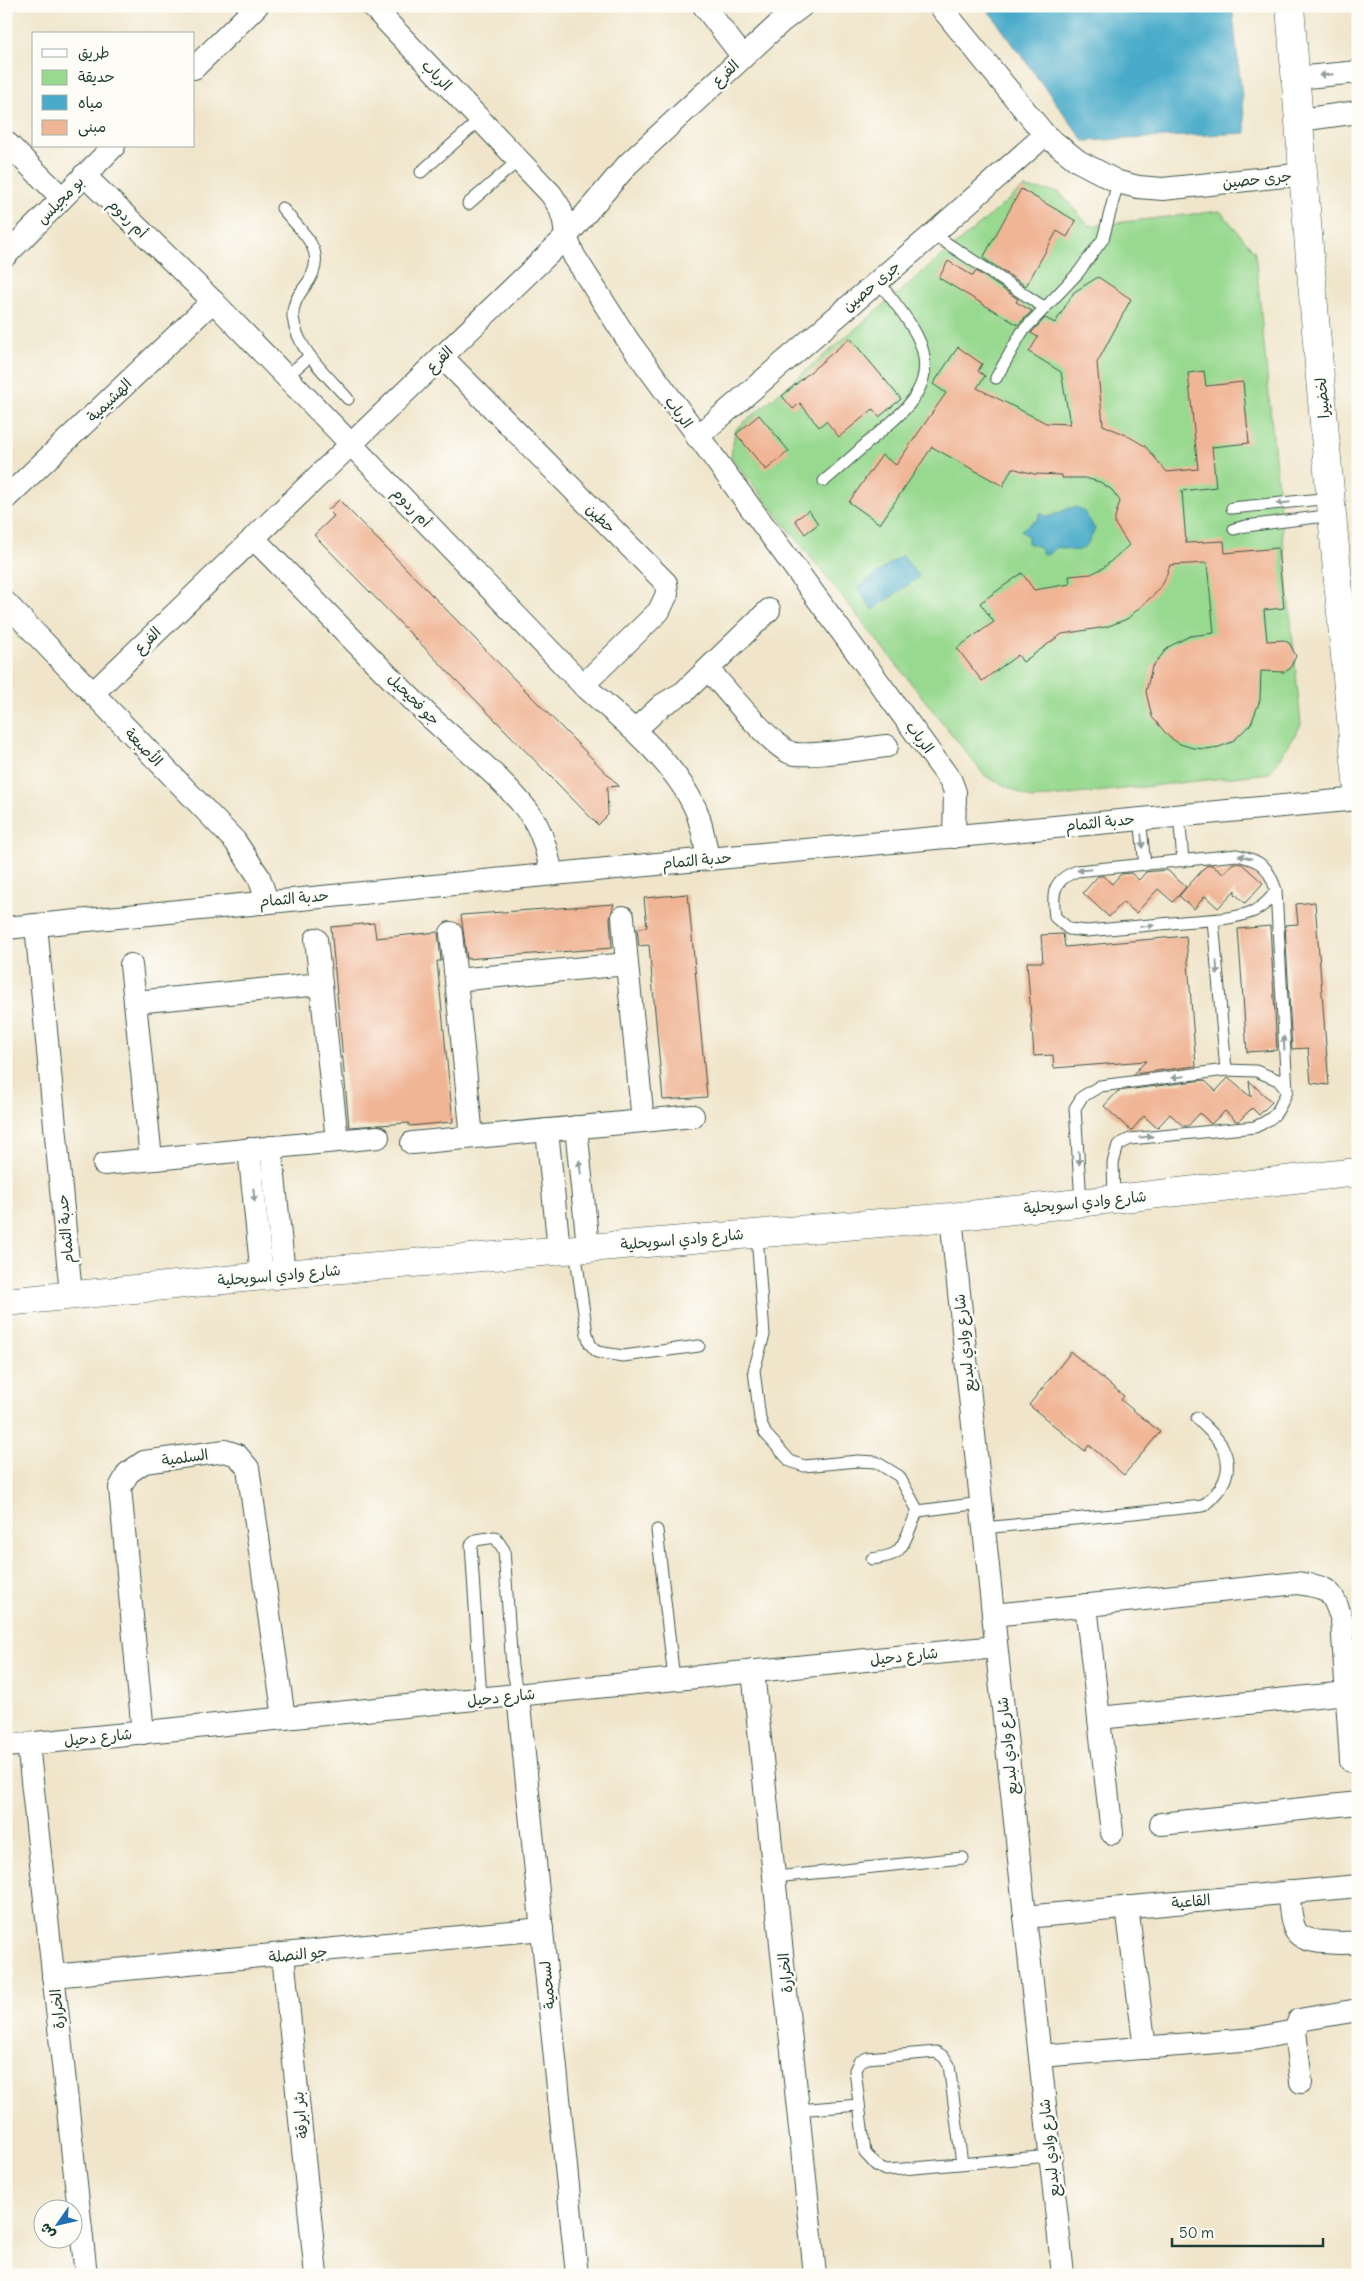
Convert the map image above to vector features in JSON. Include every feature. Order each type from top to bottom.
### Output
[{"type":"street","points":[[195,67],[257,6]]},
{"type":"street","name":"الرباب","points":[[372,6],[551,194],[560,208],[566,236],[574,256],[622,330],[697,437],[947,775],[955,792],[954,837]]},
{"type":"street","points":[[704,6],[743,57]]},
{"type":"street","name":"الفرع","points":[[92,693],[566,236],[628,164],[781,22],[802,6]]},
{"type":"street","name":"جرى حصين","points":[[940,6],[1045,135],[1078,161],[1118,182],[1138,187],[1163,189],[1304,174]]},
{"type":"street","name":"لخضيرا","points":[[1290,6],[1304,174],[1306,226],[1358,790]]},
{"type":"street","points":[[1296,78],[1357,72]]},
{"type":"street","points":[[1300,120],[1358,112]]},
{"type":"street","name":"جرى حصين","points":[[697,437],[1045,135]]},
{"type":"street","points":[[6,142],[62,198]]},
{"type":"street","name":"بو مجيلس","points":[[6,255],[112,148]]},
{"type":"street","name":"أم ردوم","points":[[84,175],[213,301],[583,685],[640,736],[690,797],[697,812],[708,858]]},
{"type":"street","name":"الهشيمية","points":[[6,498],[213,301]]},
{"type":"street","name":"حطين","points":[[442,356],[666,583],[668,594],[659,611],[583,685]]},
{"type":"street","name":"جو فحيحيل","points":[[253,538],[428,715],[515,797],[531,815],[539,830],[552,874]]},
{"type":"street","name":"الأصبعة","points":[[6,603],[235,841],[259,877],[267,901]]},
{"type":"street","points":[[640,736],[672,713],[684,692],[769,610]]},
{"type":"street","points":[[708,669],[772,739],[792,753],[806,754],[887,746]]},
{"type":"street","name":"حدبة الثمام","points":[[6,928],[708,858],[1358,799]]},
{"type":"street","points":[[623,918],[643,1121]]},
{"type":"street","name":"حدبة الثمام","points":[[36,925],[71,1294]]},
{"type":"street","points":[[452,933],[472,1137]]},
{"type":"street","points":[[316,939],[337,1141]]},
{"type":"street","points":[[456,980],[627,964]]},
{"type":"street","points":[[131,965],[151,1159]]},
{"type":"street","points":[[135,1002],[321,984]]},
{"type":"street","points":[[412,1143],[693,1116]]},
{"type":"street","points":[[574,1249],[576,1128]]},
{"type":"street","points":[[547,1130],[574,1249]]},
{"type":"street","points":[[104,1164],[378,1137]]},
{"type":"street","points":[[260,1148],[273,1275]]},
{"type":"street","name":"شارع وادي اسويحلية","points":[[6,1302],[273,1275],[951,1217],[1358,1172]]},
{"type":"street","name":"شارع وادي لبديع","points":[[951,1217],[1063,2275]]},
{"type":"street","name":"السلمية","points":[[143,1733],[120,1488],[128,1473],[144,1462],[225,1451],[238,1455],[248,1468],[284,1718]]},
{"type":"street","points":[[993,1615],[1297,1583],[1325,1587],[1335,1599],[1342,1620],[1351,1761]]},
{"type":"street","points":[[1086,1605],[1112,1833]]},
{"type":"street","name":"شارع دحيل","points":[[6,1746],[996,1647]]},
{"type":"street","name":"الخرارة","points":[[753,1671],[776,1878],[815,2275]]},
{"type":"street","points":[[1098,1718],[1347,1692]]},
{"type":"street","name":"لسحمية","points":[[518,1695],[577,2275]]},
{"type":"street","name":"الخرارة","points":[[28,1744],[86,2275]]},
{"type":"street","points":[[1162,1824],[1358,1803]]},
{"type":"street","name":"القاعية","points":[[1025,1917],[1358,1886]]},
{"type":"street","points":[[1288,1892],[1294,1929],[1301,1937],[1311,1941],[1358,1943]]},
{"type":"street","points":[[1127,1907],[1146,2048]]},
{"type":"street","name":"جو النصلة","points":[[53,1976],[542,1929]]},
{"type":"street","name":"بئر ابرقة","points":[[283,1955],[316,2275]]},
{"type":"street","points":[[1301,2082],[1295,2031],[1299,2020],[1358,2010]]},
{"type":"street","points":[[1040,2056],[1254,2039],[1295,2031]]},
{"type":"lane","points":[[421,172],[480,120]]},
{"type":"lane","points":[[468,204],[519,160]]},
{"type":"lane","points":[[996,378],[1022,332],[1078,273],[1103,240],[1118,182]]},
{"type":"lane","points":[[282,208],[312,244],[316,257],[316,268],[313,277],[294,302],[293,317],[298,335],[310,356],[348,399]]},
{"type":"lane","points":[[933,234],[1045,308]]},
{"type":"lane","points":[[824,481],[905,411],[917,395],[924,376],[924,356],[917,336],[878,280]]},
{"type":"lane","points":[[286,377],[310,356]]},
{"type":"lane","points":[[1232,508],[1332,507]]},
{"type":"lane","points":[[1234,529],[1332,507]]},
{"type":"lane","points":[[1179,814],[1183,861]]},
{"type":"lane","points":[[1140,818],[1145,865]]},
{"type":"lane","points":[[1114,1198],[1113,1163],[1118,1145],[1130,1139],[1255,1126],[1272,1120],[1275,1116],[1287,1091],[1276,890],[1266,867],[1253,859],[1237,855],[1077,871],[1067,874],[1060,881],[1052,895],[1055,917],[1069,929],[1087,931],[1213,920],[1255,910],[1271,900],[1276,890]]},
{"type":"lane","points":[[1213,920],[1226,1070]]},
{"type":"lane","points":[[1081,1202],[1075,1108],[1082,1097],[1100,1086],[1226,1070],[1256,1071],[1278,1080],[1287,1091]]},
{"type":"lane","points":[[757,1233],[764,1335],[754,1370],[760,1419],[765,1433],[790,1461],[804,1466],[858,1461],[876,1462],[899,1476],[918,1511]]},
{"type":"lane","points":[[574,1249],[587,1334],[590,1344],[597,1352],[624,1356],[699,1346]]},
{"type":"lane","points":[[984,1528],[1203,1506],[1220,1491],[1228,1470],[1223,1448],[1197,1418]]},
{"type":"lane","points":[[918,1511],[981,1503]]},
{"type":"lane","points":[[872,1559],[895,1553],[905,1540],[909,1527],[918,1511]]},
{"type":"lane","points":[[656,1530],[674,1679]]},
{"type":"lane","points":[[481,1699],[471,1545],[476,1540],[494,1537],[504,1550],[512,1667],[518,1695]]},
{"type":"lane","points":[[776,1878],[962,1858]]},
{"type":"lane","points":[[962,2164],[949,2065],[944,2057],[936,2052],[867,2058],[859,2062],[855,2070],[865,2153],[876,2165],[885,2170],[903,2170],[1050,2156]]},
{"type":"lane","points":[[798,2110],[858,2104]]},
{"type":"green space","points":[[1023,188],[1059,192],[1089,226],[1220,211],[1255,252],[1301,725],[1270,773],[1032,799],[985,776],[731,457],[735,430]]},
{"type":"water","points":[[985,6],[1232,6],[1246,133],[1084,141]]},
{"type":"water","points":[[1077,507],[1084,511],[1095,529],[1085,547],[1072,550],[1057,547],[1049,554],[1043,554],[1039,547],[1028,543],[1028,537],[1021,530],[1038,519],[1040,513],[1048,517]]},
{"type":"water","points":[[902,555],[919,577],[873,610],[857,588]]},
{"type":"building","points":[[1021,189],[1076,221],[1067,237],[1057,231],[1026,286],[983,258]]},
{"type":"building","points":[[948,261],[973,276],[976,271],[1018,299],[1016,302],[1032,311],[1018,325],[939,278]]},
{"type":"building","points":[[1098,277],[1131,299],[1097,363],[1103,425],[1145,446],[1167,472],[1198,469],[1188,373],[1204,371],[1206,386],[1243,382],[1249,443],[1212,447],[1216,487],[1182,491],[1186,543],[1224,541],[1225,553],[1278,548],[1284,608],[1264,610],[1267,641],[1284,640],[1290,644],[1296,656],[1290,669],[1284,672],[1261,671],[1260,700],[1251,724],[1232,742],[1219,747],[1193,748],[1180,744],[1169,737],[1152,717],[1146,692],[1152,667],[1168,647],[1190,636],[1214,633],[1207,563],[1170,565],[1164,582],[1157,592],[1127,619],[1106,627],[1062,634],[1023,662],[1018,655],[982,681],[957,648],[994,622],[980,603],[1022,573],[1034,590],[1070,584],[1069,576],[1091,574],[1103,568],[1129,545],[1115,524],[1120,501],[1112,490],[1100,482],[1085,478],[1062,478],[1062,475],[1034,474],[1012,468],[1003,486],[932,447],[880,524],[849,502],[882,455],[896,465],[946,393],[933,384],[958,347],[982,364],[978,371],[985,376],[977,388],[1046,423],[1070,424],[1061,372],[1029,352],[1038,337],[1031,333],[1045,318],[1055,323],[1074,292]]},
{"type":"building","points":[[850,338],[901,399],[879,417],[873,409],[839,437],[826,421],[819,427],[800,403],[793,409],[782,396]]},
{"type":"building","points":[[759,415],[789,451],[766,470],[736,434]]},
{"type":"building","points":[[339,500],[619,786],[607,787],[608,815],[598,825],[314,535],[334,516],[328,510]]},
{"type":"building","points":[[809,510],[818,524],[805,534],[795,520]]},
{"type":"building","points":[[1233,863],[1242,864],[1263,883],[1245,903],[1235,894],[1235,890],[1218,908],[1205,896],[1194,909],[1179,896],[1206,866],[1212,865],[1223,874]]},
{"type":"building","points":[[1167,870],[1186,887],[1173,902],[1158,889],[1136,913],[1123,902],[1109,917],[1083,893],[1098,876],[1103,876],[1112,884],[1121,874],[1131,873],[1139,880],[1146,872]]},
{"type":"building","points":[[688,894],[707,1097],[663,1100],[649,945],[639,946],[637,928],[647,927],[644,898]]},
{"type":"building","points":[[1315,902],[1329,1085],[1311,1083],[1308,1048],[1292,1049],[1285,925],[1298,924],[1296,904]]},
{"type":"building","points":[[614,904],[610,918],[612,948],[467,959],[461,915]]},
{"type":"building","points":[[374,923],[376,938],[438,932],[441,961],[437,961],[453,1122],[409,1126],[409,1123],[349,1127],[331,927]]},
{"type":"building","points":[[1270,926],[1277,1050],[1247,1052],[1238,929]]},
{"type":"building","points":[[1063,934],[1065,947],[1186,936],[1196,1066],[1133,1074],[1146,1061],[1054,1068],[1053,1055],[1034,1056],[1027,962],[1043,962],[1041,935]]},
{"type":"building","points":[[1228,1078],[1251,1097],[1249,1081],[1272,1102],[1259,1115],[1252,1108],[1239,1121],[1236,1121],[1225,1111],[1211,1124],[1200,1113],[1188,1126],[1183,1126],[1170,1114],[1157,1128],[1144,1116],[1131,1131],[1104,1106],[1118,1091],[1204,1080],[1216,1091]]},
{"type":"building","points":[[1071,1352],[1124,1396],[1121,1400],[1160,1432],[1124,1475],[1089,1445],[1085,1451],[1029,1405]]}]
